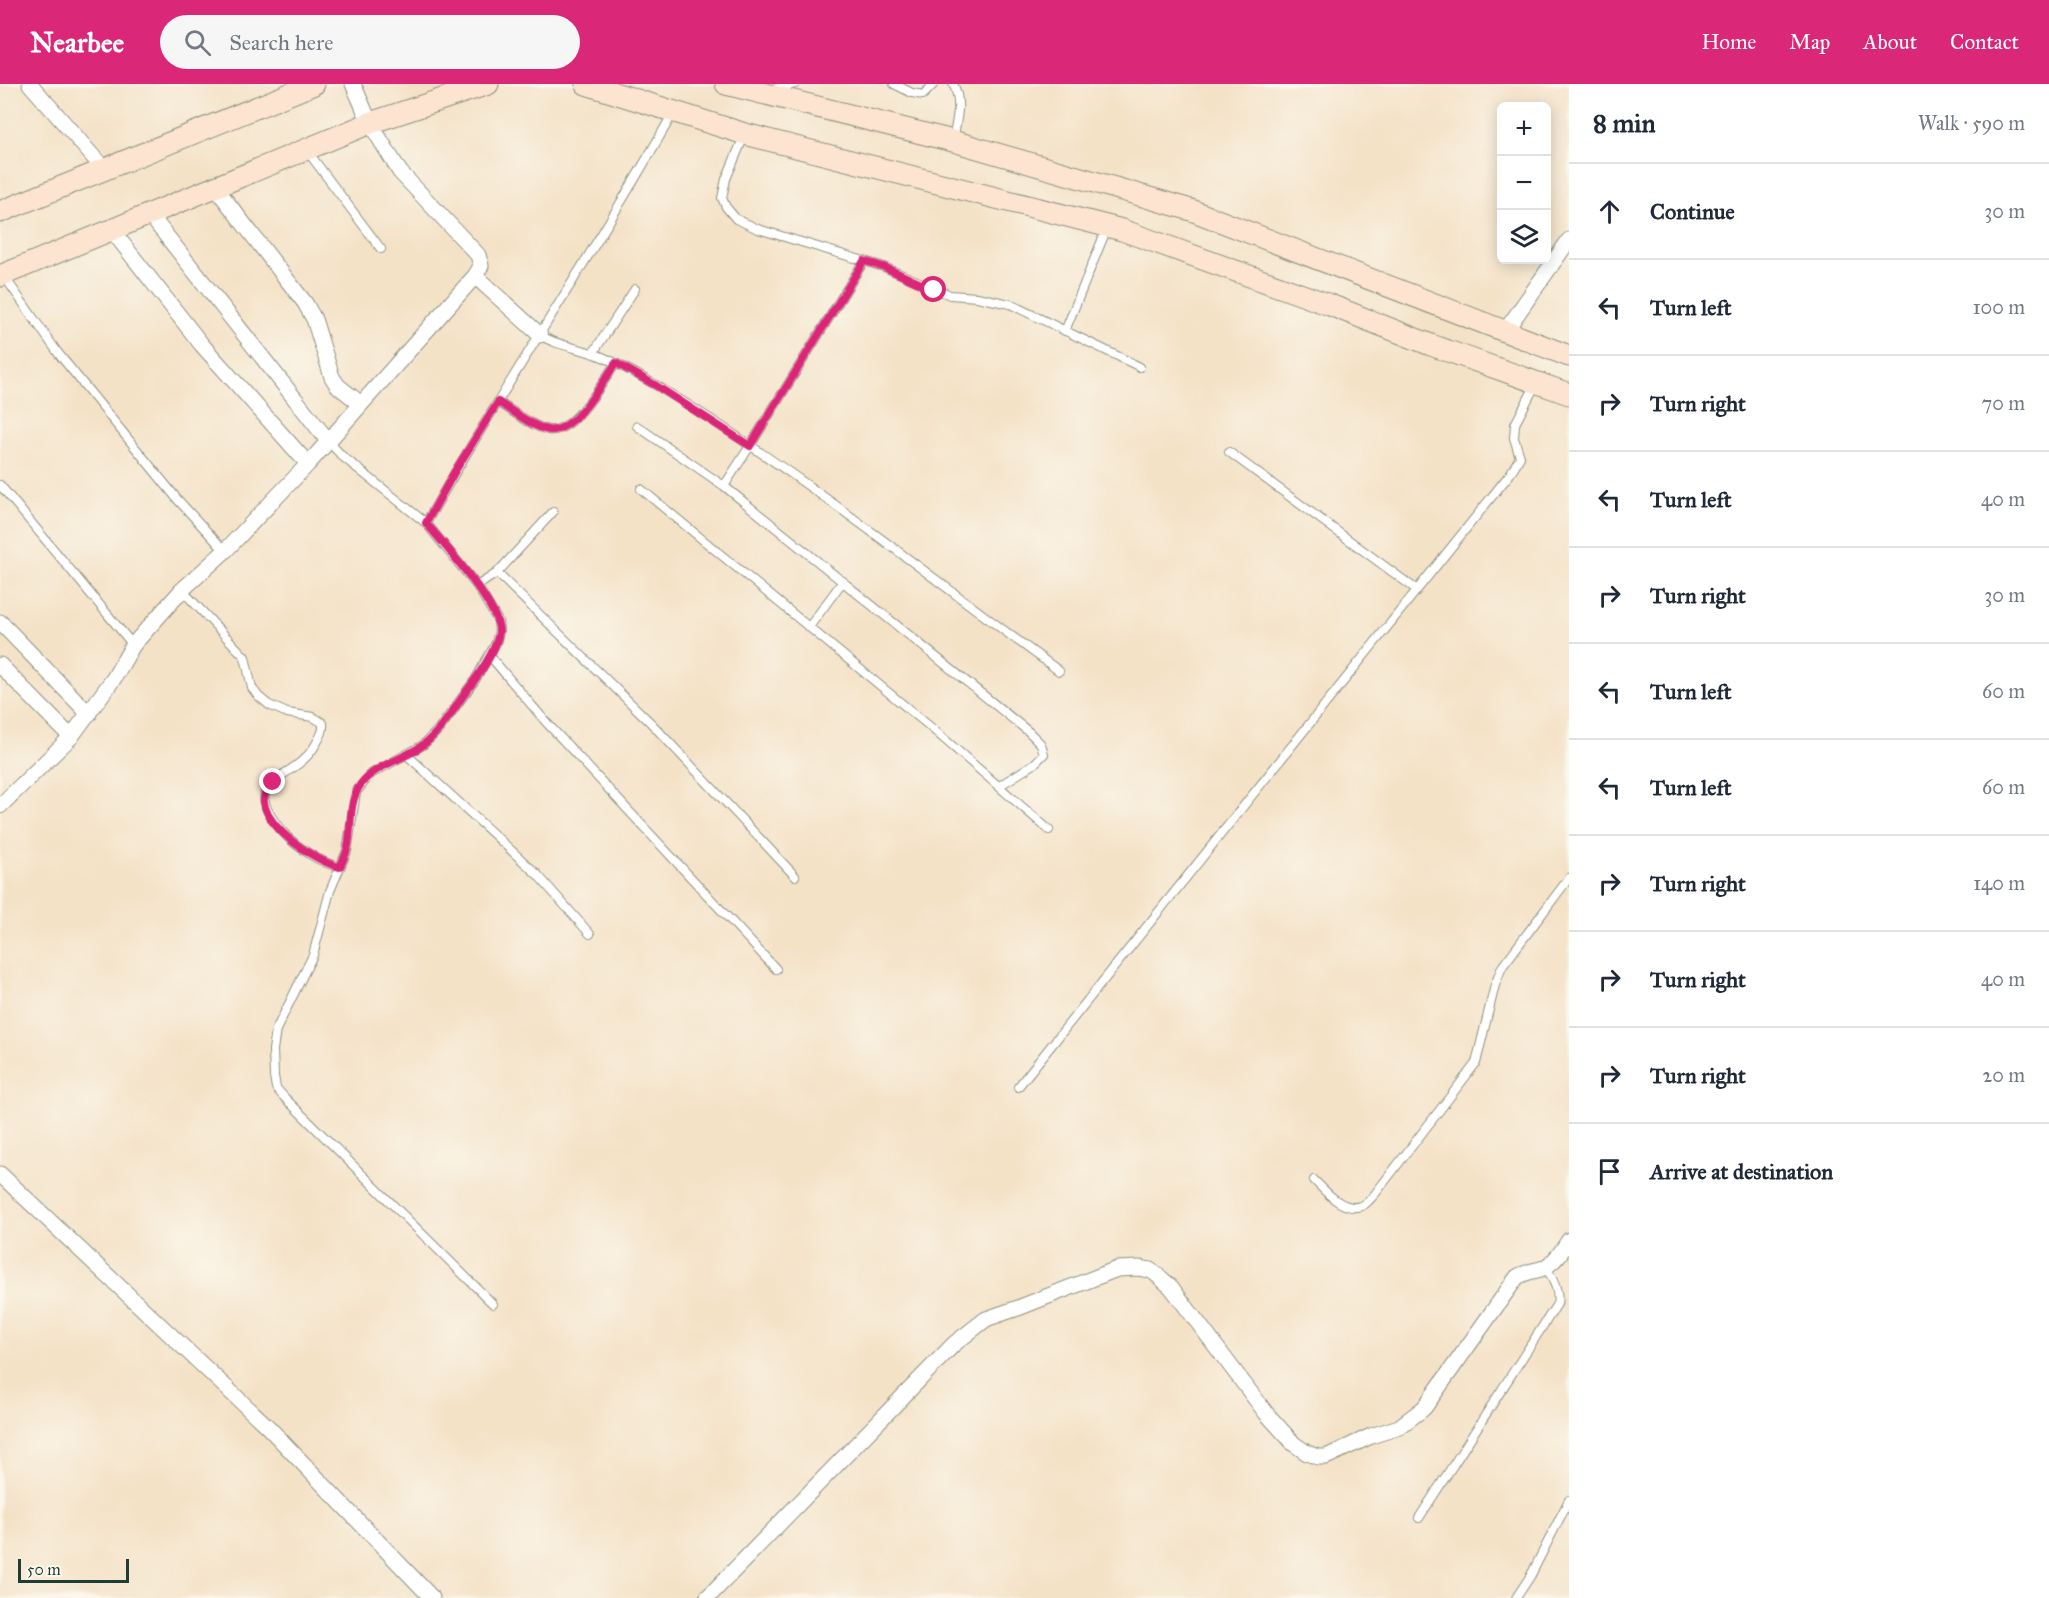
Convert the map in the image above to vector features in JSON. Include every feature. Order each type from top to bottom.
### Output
[{"type":"street","points":[[30,84],[102,168]]},
{"type":"street","points":[[0,212],[102,168],[314,84]]},
{"type":"street","points":[[2,275],[307,151],[368,117],[488,84]]},
{"type":"street","points":[[586,84],[745,134],[1108,226],[1569,394]]},
{"type":"street","points":[[726,84],[953,141],[1191,210],[1569,356]]},
{"type":"street","points":[[0,806],[71,737],[114,678],[133,645],[182,590],[225,551],[329,442],[475,276],[481,266],[478,255],[400,172],[368,117],[356,88]]},
{"type":"street","points":[[216,188],[305,303],[314,319],[332,377],[338,386],[361,404]]},
{"type":"street","points":[[150,215],[329,442]]},
{"type":"street","points":[[111,229],[202,345],[308,464]]},
{"type":"street","points":[[1506,330],[1569,240]]},
{"type":"street","points":[[475,276],[540,335]]},
{"type":"street","points":[[0,622],[89,714]]},
{"type":"street","points":[[0,665],[71,737]]},
{"type":"street","points":[[0,1174],[269,1428],[432,1598]]},
{"type":"street","points":[[707,1598],[954,1344],[986,1319],[1117,1269],[1150,1270],[1171,1287],[1266,1413],[1294,1444],[1307,1453],[1326,1457],[1371,1436],[1399,1427],[1424,1408],[1517,1277],[1523,1273],[1546,1267],[1569,1240]]},
{"type":"lane","points":[[758,92],[795,84]]},
{"type":"lane","points":[[894,84],[912,93],[923,95],[934,84]]},
{"type":"lane","points":[[953,84],[959,105],[953,141]]},
{"type":"lane","points":[[426,523],[455,471],[540,335],[674,111]]},
{"type":"lane","points":[[745,134],[726,179],[722,198],[735,219],[758,229],[884,267],[950,295],[977,297],[1010,304],[1140,367]]},
{"type":"lane","points":[[307,151],[381,249]]},
{"type":"lane","points":[[1065,331],[1108,226]]},
{"type":"lane","points":[[724,486],[864,261]]},
{"type":"lane","points":[[2,275],[58,353],[178,500],[225,551]]},
{"type":"lane","points":[[593,352],[635,289]]},
{"type":"lane","points":[[540,335],[556,343],[593,352],[616,363],[655,385],[750,446],[1059,671]]},
{"type":"lane","points":[[498,402],[546,429],[563,428],[580,414],[616,363]]},
{"type":"lane","points":[[1018,1087],[1517,465],[1520,457],[1514,438],[1515,424],[1537,382]]},
{"type":"lane","points":[[637,426],[724,486],[1029,732],[1041,744],[1044,754],[999,786]]},
{"type":"lane","points":[[329,442],[350,463],[426,523],[477,586],[498,621],[499,631],[496,643],[475,680],[440,728],[423,745],[371,774],[356,792],[347,851],[330,891],[313,955],[276,1030],[273,1050],[276,1088],[493,1304]]},
{"type":"lane","points":[[1229,452],[1417,590]]},
{"type":"lane","points":[[0,485],[133,645]]},
{"type":"lane","points":[[640,489],[809,627],[1049,830]]},
{"type":"lane","points":[[477,586],[497,573],[553,512]]},
{"type":"lane","points":[[497,573],[651,723],[795,876]]},
{"type":"lane","points":[[809,627],[843,581]]},
{"type":"lane","points":[[182,590],[245,657],[249,679],[258,696],[269,705],[287,712],[313,717],[323,723],[322,733],[311,753],[294,769],[273,782],[265,793],[263,801],[266,810],[287,837],[323,862],[340,867]]},
{"type":"lane","points":[[489,655],[546,722],[776,969]]},
{"type":"lane","points":[[407,754],[537,874],[590,934]]},
{"type":"lane","points":[[1314,1180],[1341,1204],[1358,1207],[1365,1204],[1375,1194],[1476,1064],[1495,985],[1502,967],[1569,878]]},
{"type":"lane","points":[[1419,1518],[1557,1304],[1559,1296],[1557,1289],[1546,1267]]},
{"type":"lane","points":[[1516,1598],[1531,1575],[1569,1500]]},
{"type":"route","points":[[273,782],[268,787],[263,801],[274,821],[287,837],[309,853],[323,862],[340,867],[349,843],[353,801],[362,782],[371,774],[423,745],[440,728],[475,680],[496,643],[499,631],[498,621],[477,586],[426,523],[498,402],[546,429],[563,428],[580,414],[616,363],[655,385],[750,446],[864,261],[884,267],[934,290]]}]
